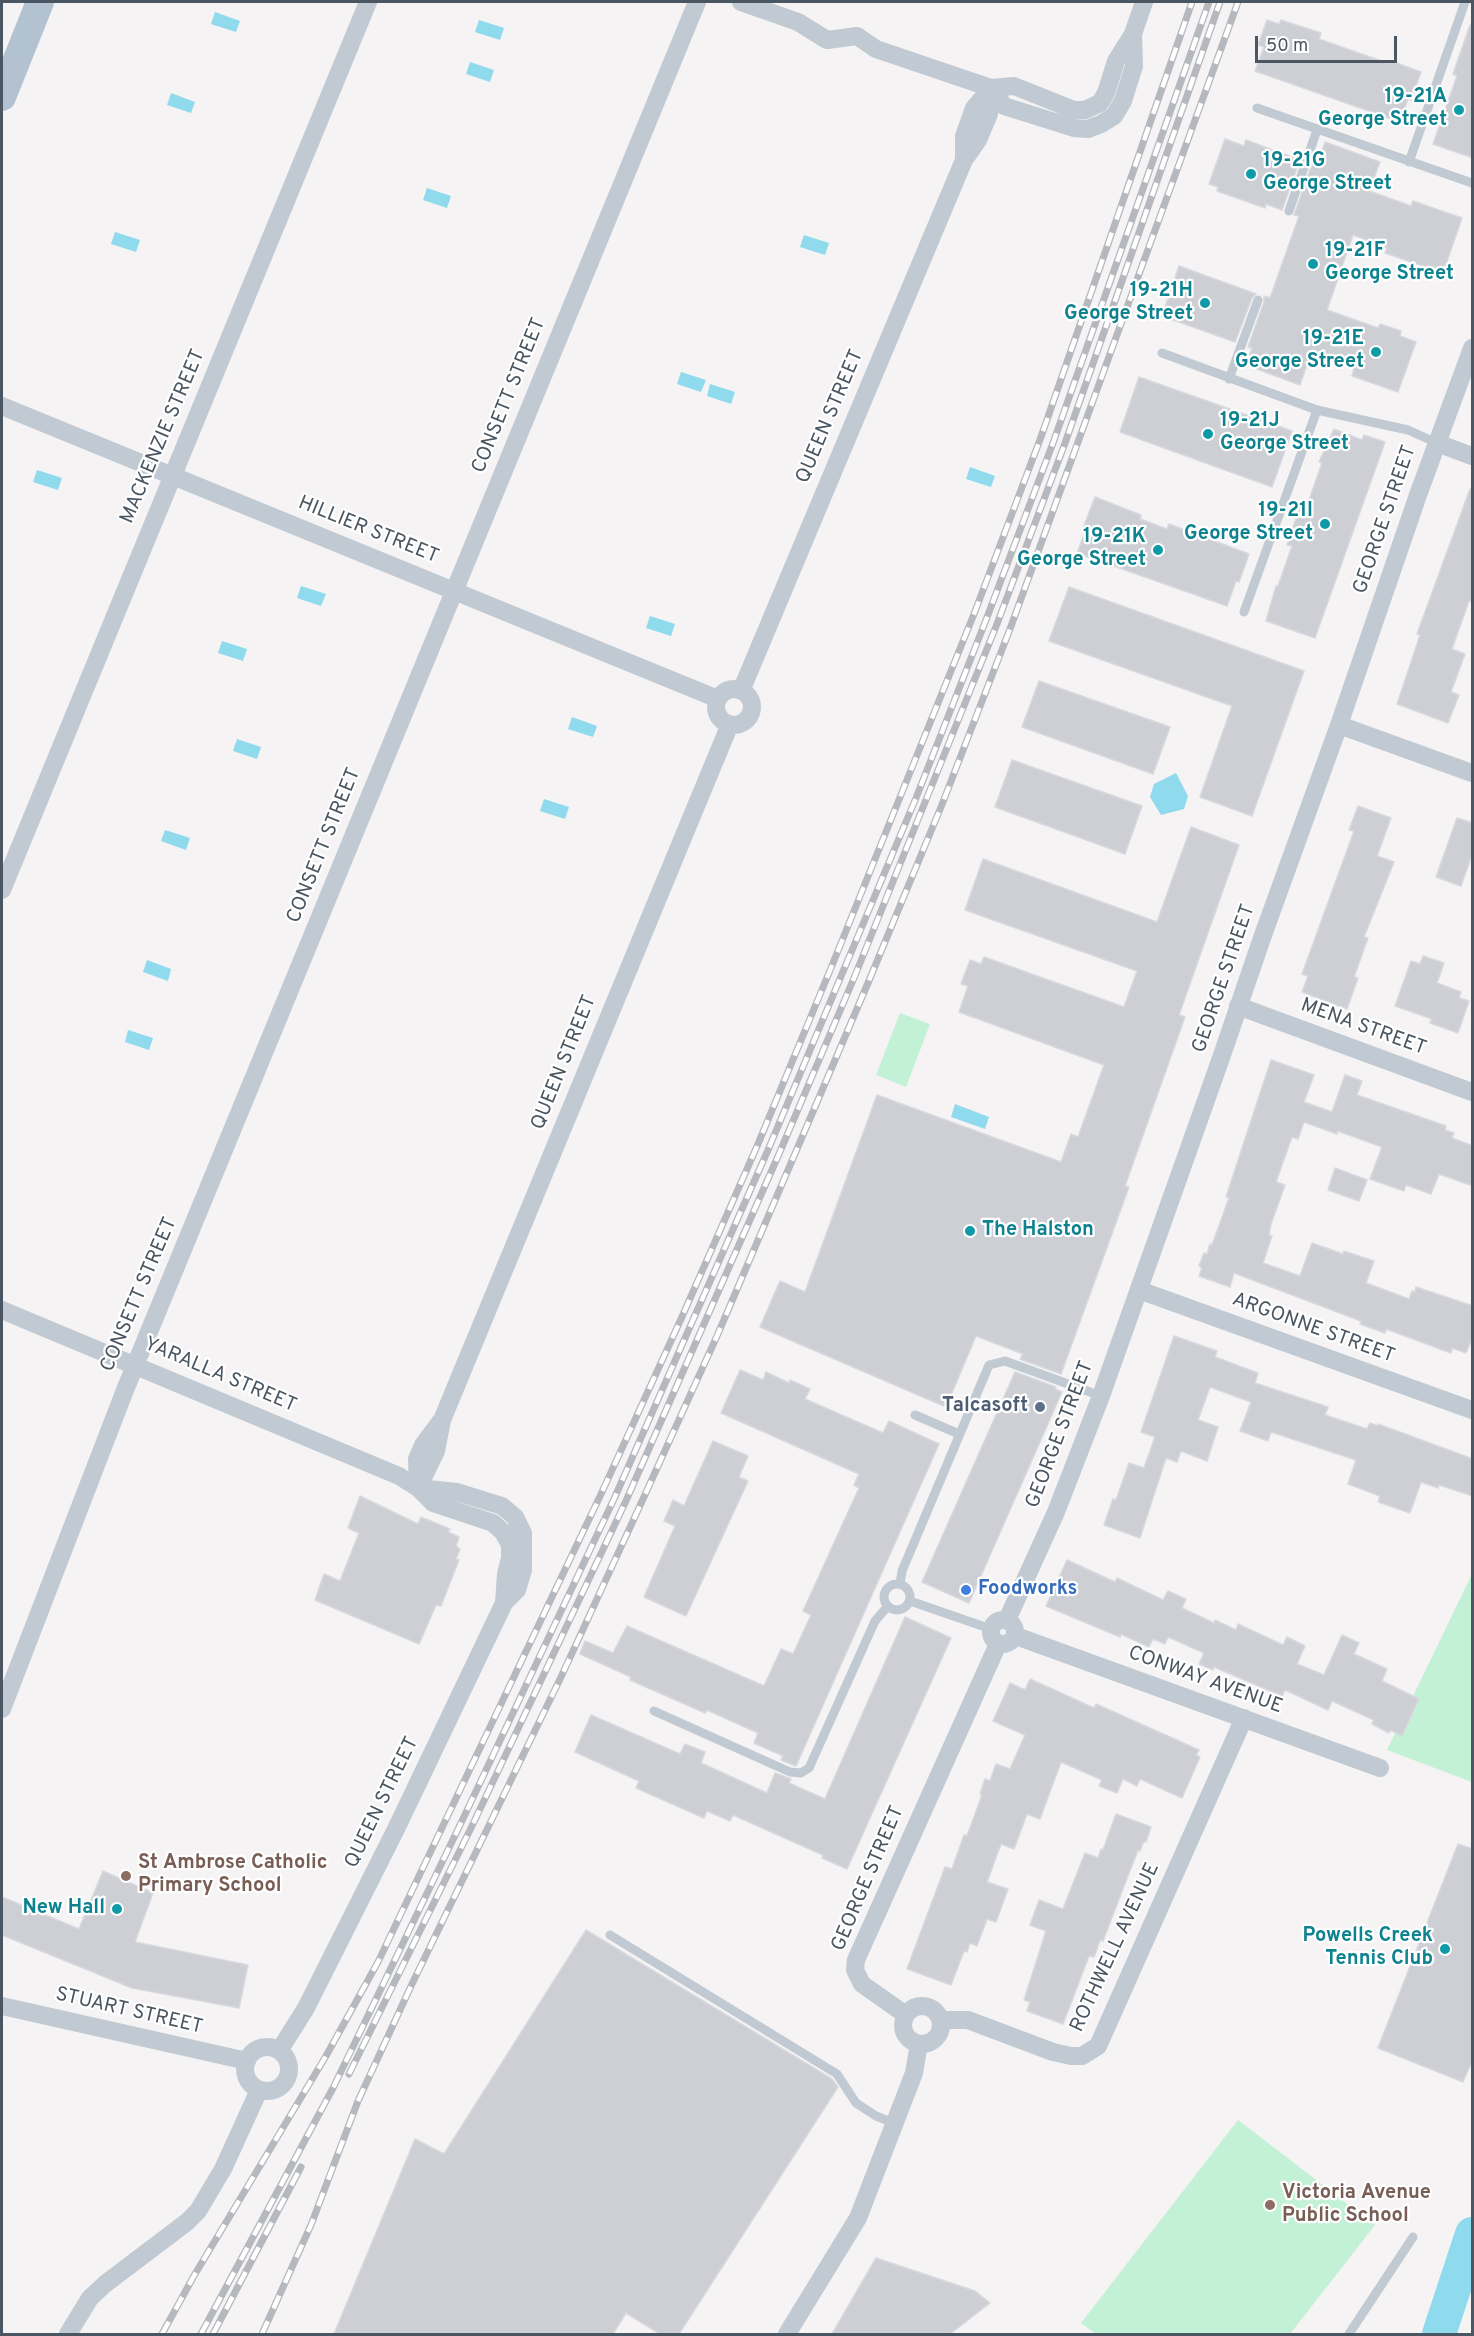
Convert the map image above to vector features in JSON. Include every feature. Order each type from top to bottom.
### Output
[{"type":"main road","points":[[2,97],[40,2]]},
{"type":"street","name":"MACKENZIE STREET","points":[[2,890],[368,2]]},
{"type":"street","name":"CONSETT STREET","points":[[2,1709],[136,1366],[697,2]]},
{"type":"street","points":[[741,2],[798,22],[827,40],[857,36],[876,49],[991,88],[1014,86],[1074,110],[1093,108],[1106,93],[1116,61],[1133,34],[1143,2]]},
{"type":"street","name":"QUEEN STREET","points":[[741,691],[964,160],[978,140],[988,114],[991,88]]},
{"type":"street","name":"GEORGE STREET","points":[[1012,1628],[1101,1396],[1437,443],[1473,348]]},
{"type":"street","name":"HILLIER STREET","points":[[2,406],[718,699]]},
{"type":"street","points":[[1437,443],[1473,456]]},
{"type":"street","points":[[730,689],[741,691],[749,698],[751,704],[749,715],[741,723],[730,724],[718,714],[718,699],[730,689]]},
{"type":"street","name":"QUEEN STREET","points":[[279,2052],[306,2008],[397,1827],[504,1603],[517,1590],[523,1570],[523,1533],[515,1517],[502,1506],[471,1495],[418,1488],[417,1459],[423,1445],[442,1420],[730,724]]},
{"type":"street","points":[[1339,725],[1473,773]]},
{"type":"street","name":"MENA STREET","points":[[1238,1006],[1473,1092]]},
{"type":"street","name":"ARGONNE STREET","points":[[1138,1290],[1473,1410]]},
{"type":"street","name":"YARALLA STREET","points":[[2,1310],[399,1476],[418,1488]]},
{"type":"street","points":[[995,1636],[1009,1644],[1012,1628]]},
{"type":"street","name":"CONWAY AVENUE","points":[[1012,1628],[1244,1719],[1380,1768]]},
{"type":"street","name":"GEORGE STREET","points":[[906,2015],[862,1984],[855,1970],[856,1959],[995,1636]]},
{"type":"street","name":"ROTHWELL AVENUE","points":[[941,2020],[968,2020],[1053,2052],[1071,2056],[1082,2056],[1098,2046],[1244,1719]]},
{"type":"street","name":"STUART STREET","points":[[2,2006],[247,2061]]},
{"type":"street","points":[[915,2007],[928,2007],[938,2014],[941,2026],[936,2038],[925,2044],[913,2042],[904,2033],[906,2015],[915,2007]]},
{"type":"street","points":[[787,2334],[858,2218],[914,2073],[919,2044]]},
{"type":"street","points":[[261,2049],[273,2049],[287,2061],[286,2079],[272,2091],[260,2090],[253,2086],[246,2075],[247,2061],[250,2056],[261,2049]]},
{"type":"street","points":[[68,2334],[90,2298],[198,2211],[224,2169],[260,2090]]},
{"type":"lane","points":[[1409,162],[1465,2]]},
{"type":"lane","points":[[1257,108],[1473,183]]},
{"type":"lane","points":[[1289,211],[1317,130]]},
{"type":"lane","points":[[1229,379],[1258,300]]},
{"type":"lane","points":[[1162,353],[1317,410],[1408,430],[1437,443]]},
{"type":"lane","points":[[1244,612],[1317,410]]},
{"type":"lane","points":[[900,1584],[902,1571],[989,1365],[1005,1361],[1101,1396]]},
{"type":"lane","points":[[915,1415],[959,1434]]},
{"type":"lane","points":[[894,1584],[900,1584],[908,1589],[910,1601],[905,1608],[895,1610],[884,1600],[886,1590],[894,1584]]},
{"type":"lane","points":[[910,1601],[995,1636]]},
{"type":"lane","points":[[654,1711],[790,1772],[801,1773],[809,1768],[876,1621],[888,1606]]},
{"type":"lane","points":[[610,1935],[837,2074],[856,2103],[876,2116],[894,2123]]},
{"type":"lane","points":[[1349,2334],[1413,2237]]},
{"type":"green space","points":[[900,1013],[930,1024],[906,1087],[876,1075]]},
{"type":"green space","points":[[1472,1574],[1472,1782],[1387,1750]]},
{"type":"green space","points":[[1238,2120],[1375,2225],[1290,2334],[1096,2334],[1081,2323]]},
{"type":"water","points":[[215,12],[240,21],[236,32],[211,24]]},
{"type":"water","points":[[479,20],[504,28],[500,40],[475,32]]},
{"type":"water","points":[[470,62],[494,70],[490,82],[466,74]]},
{"type":"water","points":[[171,93],[195,102],[191,113],[167,105]]},
{"type":"water","points":[[427,188],[451,196],[447,208],[423,200]]},
{"type":"water","points":[[115,232],[140,240],[136,252],[111,244]]},
{"type":"water","points":[[804,235],[829,243],[825,255],[800,247]]},
{"type":"water","points":[[681,372],[706,380],[701,392],[677,384]]},
{"type":"water","points":[[710,384],[735,392],[731,404],[707,396]]},
{"type":"water","points":[[970,467],[995,476],[991,487],[966,479]]},
{"type":"water","points":[[37,470],[62,478],[58,490],[33,482]]},
{"type":"water","points":[[301,586],[326,594],[321,606],[297,598]]},
{"type":"water","points":[[650,616],[675,624],[671,636],[646,628]]},
{"type":"water","points":[[222,641],[247,649],[243,661],[218,653]]},
{"type":"water","points":[[572,717],[597,726],[593,737],[568,729]]},
{"type":"water","points":[[237,739],[261,747],[257,759],[233,751]]},
{"type":"water","points":[[1176,773],[1188,796],[1184,809],[1161,815],[1150,797],[1154,784]]},
{"type":"water","points":[[544,799],[569,807],[565,819],[540,811]]},
{"type":"water","points":[[165,830],[190,838],[186,850],[161,841]]},
{"type":"water","points":[[147,960],[171,969],[168,981],[143,972]]},
{"type":"water","points":[[128,1030],[153,1038],[149,1050],[125,1042]]},
{"type":"water","points":[[955,1104],[989,1117],[985,1129],[951,1117]]},
{"type":"building","points":[[1267,20],[1279,24],[1281,20],[1321,33],[1319,39],[1390,64],[1391,61],[1421,72],[1400,122],[1255,71],[1264,47],[1258,45]]},
{"type":"building","name":"19-21A George Street","points":[[1470,25],[1473,25],[1473,158],[1433,144],[1457,76],[1453,74]]},
{"type":"building","name":"19-21G George Street","points":[[1225,139],[1244,146],[1246,140],[1300,160],[1282,210],[1266,204],[1265,208],[1217,191],[1218,187],[1209,184]]},
{"type":"building","points":[[1325,142],[1380,162],[1369,191],[1411,206],[1413,201],[1462,218],[1443,273],[1385,253],[1387,248],[1353,235],[1327,310],[1378,328],[1380,324],[1401,331],[1400,336],[1416,342],[1398,392],[1352,376],[1354,369],[1311,353],[1300,385],[1246,365],[1252,348],[1248,347],[1264,296],[1270,298],[1299,216],[1294,215],[1312,164],[1317,166]]},
{"type":"building","name":"19-21H George Street","points":[[1179,266],[1256,294],[1252,298],[1235,342],[1162,316]]},
{"type":"building","name":"19-21J George Street","points":[[1139,377],[1292,431],[1272,487],[1120,432]]},
{"type":"building","name":"19-21I George Street","points":[[1334,429],[1362,440],[1364,435],[1385,442],[1315,638],[1266,621],[1276,586],[1278,586],[1292,546],[1287,545],[1302,501],[1308,503],[1322,463],[1319,462]]},
{"type":"building","points":[[1470,489],[1473,489],[1473,602],[1469,601],[1452,649],[1465,654],[1451,692],[1459,695],[1448,723],[1397,704],[1420,635],[1417,634]]},
{"type":"building","name":"19-21K George Street","points":[[1095,497],[1141,515],[1140,519],[1167,529],[1169,524],[1249,554],[1227,606],[1077,553],[1085,532],[1082,531]]},
{"type":"building","points":[[1069,587],[1304,671],[1252,816],[1200,797],[1232,706],[1049,641]]},
{"type":"building","points":[[1039,681],[1170,727],[1153,774],[1022,727]]},
{"type":"building","points":[[1012,760],[1142,806],[1125,854],[995,807]]},
{"type":"building","points":[[1358,806],[1391,818],[1377,856],[1394,862],[1364,937],[1368,938],[1354,977],[1358,978],[1347,1009],[1302,992],[1308,976],[1302,974],[1354,831],[1349,830]]},
{"type":"building","points":[[1457,818],[1473,823],[1473,852],[1461,886],[1436,877]]},
{"type":"building","points":[[1191,827],[1239,845],[1179,1015],[1185,1017],[1125,1186],[1129,1187],[1061,1374],[1020,1359],[1023,1354],[976,1336],[946,1407],[760,1327],[780,1281],[805,1292],[877,1095],[1061,1162],[1071,1134],[1078,1137],[1104,1065],[959,1012],[968,986],[961,984],[970,960],[981,964],[984,957],[1124,1007],[1137,971],[965,910],[983,859],[1157,922]]},
{"type":"building","points":[[1423,956],[1444,963],[1437,983],[1461,992],[1459,998],[1469,1001],[1458,1033],[1430,1023],[1432,1019],[1395,1006],[1411,961],[1420,964]]},
{"type":"building","points":[[1271,1060],[1314,1075],[1304,1102],[1332,1112],[1345,1075],[1362,1081],[1357,1095],[1446,1126],[1445,1130],[1454,1133],[1452,1138],[1473,1146],[1473,1186],[1439,1174],[1431,1194],[1406,1185],[1404,1191],[1370,1179],[1382,1147],[1338,1131],[1337,1134],[1304,1122],[1298,1139],[1292,1137],[1276,1182],[1285,1185],[1271,1224],[1269,1235],[1272,1236],[1263,1263],[1300,1276],[1312,1243],[1343,1254],[1344,1251],[1374,1261],[1366,1283],[1409,1299],[1416,1287],[1473,1306],[1473,1336],[1466,1353],[1452,1348],[1451,1353],[1386,1329],[1385,1333],[1360,1324],[1361,1321],[1234,1273],[1230,1287],[1199,1276],[1202,1268],[1199,1266],[1204,1253],[1207,1254],[1210,1244],[1212,1245],[1229,1198],[1226,1197]]},
{"type":"building","points":[[1335,1168],[1367,1180],[1359,1201],[1328,1190]]},
{"type":"building","points":[[1174,1336],[1217,1351],[1215,1357],[1258,1373],[1255,1383],[1328,1407],[1325,1415],[1367,1429],[1370,1423],[1378,1426],[1378,1424],[1473,1459],[1473,1496],[1421,1482],[1410,1513],[1378,1502],[1380,1496],[1348,1484],[1356,1460],[1271,1432],[1268,1441],[1240,1431],[1251,1402],[1210,1387],[1198,1420],[1218,1427],[1207,1461],[1181,1451],[1177,1462],[1166,1458],[1140,1538],[1104,1525],[1129,1463],[1144,1468],[1155,1437],[1141,1432]]},
{"type":"building","points":[[740,1370],[763,1380],[766,1372],[789,1383],[790,1380],[810,1389],[805,1399],[883,1433],[889,1421],[939,1444],[796,1766],[781,1760],[783,1756],[754,1743],[758,1733],[630,1680],[631,1677],[580,1654],[585,1641],[613,1653],[627,1626],[764,1686],[781,1649],[793,1654],[811,1615],[803,1611],[859,1488],[854,1485],[859,1474],[721,1413]]},
{"type":"building","points":[[1015,1372],[1056,1387],[1055,1389],[1062,1392],[969,1603],[922,1582]]},
{"type":"building","points":[[713,1441],[748,1456],[739,1477],[748,1481],[686,1616],[644,1597],[675,1526],[664,1521],[673,1500],[684,1506]]},
{"type":"building","points":[[360,1496],[418,1524],[421,1517],[450,1529],[448,1532],[459,1537],[456,1546],[460,1549],[456,1559],[459,1560],[441,1606],[436,1605],[419,1644],[315,1600],[324,1574],[340,1581],[359,1533],[348,1528]]},
{"type":"building","points":[[1067,1560],[1115,1582],[1117,1578],[1163,1600],[1168,1591],[1186,1599],[1182,1608],[1214,1623],[1215,1620],[1236,1630],[1238,1624],[1283,1645],[1287,1637],[1305,1646],[1297,1664],[1324,1675],[1342,1635],[1359,1643],[1354,1654],[1387,1669],[1382,1681],[1419,1699],[1402,1736],[1390,1730],[1389,1733],[1372,1724],[1374,1720],[1332,1701],[1328,1710],[1285,1690],[1282,1696],[1214,1667],[1213,1670],[1199,1664],[1204,1653],[1168,1637],[1165,1644],[1153,1639],[1149,1647],[1121,1634],[1120,1637],[1046,1606]]},
{"type":"building","points":[[905,1617],[951,1638],[847,1869],[822,1858],[823,1855],[733,1815],[730,1821],[707,1811],[704,1818],[636,1788],[639,1781],[575,1752],[591,1715],[680,1754],[685,1744],[705,1752],[701,1763],[767,1793],[775,1773],[791,1779],[789,1783],[825,1799]]},
{"type":"building","points":[[1030,1679],[1094,1708],[1096,1704],[1199,1750],[1196,1755],[1200,1757],[1182,1798],[1140,1779],[1137,1786],[1123,1779],[1117,1793],[1099,1786],[1102,1780],[1061,1762],[1040,1819],[1027,1814],[1014,1849],[1001,1844],[987,1882],[1008,1889],[996,1922],[987,1919],[977,1946],[970,1943],[967,1952],[964,1951],[951,1985],[907,1969],[945,1867],[952,1869],[964,1835],[967,1836],[982,1795],[980,1794],[985,1779],[990,1781],[996,1764],[1010,1769],[1025,1735],[993,1721],[1010,1683],[1025,1690]]},
{"type":"building","points":[[1116,1814],[1151,1827],[1146,1842],[1144,1841],[1140,1851],[1138,1850],[1103,1941],[1100,1940],[1094,1957],[1089,1956],[1063,2024],[1027,2011],[1030,2002],[1024,2000],[1046,1931],[1030,1925],[1039,1900],[1063,1909],[1085,1853],[1098,1858]]},
{"type":"building","name":"Powells Creek Tennis Club","points":[[1458,1844],[1473,1849],[1473,2059],[1463,2082],[1378,2048]]},
{"type":"building","name":"St Ambrose Catholic Primary School","points":[[103,1871],[153,1893],[135,1942],[248,1965],[239,2008],[132,1988],[2,1935],[2,1897],[79,1929]]},
{"type":"building","points":[[586,1930],[832,2079],[838,2087],[679,2334],[660,2334],[626,2313],[613,2334],[334,2334],[415,2139],[444,2154]]},
{"type":"building","points":[[876,2258],[975,2291],[990,2303],[950,2334],[832,2334]]},
{"type":"waterway","points":[[1439,2334],[1472,2234]]},
{"type":"railway","points":[[162,2334],[195,2274],[326,2056],[378,1962],[602,1492],[681,1319],[758,1144],[974,614],[1041,437],[1192,2]]},
{"type":"railway","points":[[201,2334],[333,2088],[461,1823],[614,1499],[768,1150],[916,798],[986,620],[1053,443],[1209,2]]},
{"type":"railway","points":[[349,2074],[471,1828],[625,1503],[854,978],[997,624],[1064,446],[1220,2]]},
{"type":"railway","points":[[262,2334],[311,2225],[358,2101],[412,1984],[561,1677],[638,1510],[717,1336],[868,983],[941,807],[1010,629],[1238,2]]},
{"type":"railway","points":[[213,2334],[301,2167]]},
{"type":"place","name":"19-21A George Street","points":[[1459,110]]},
{"type":"place","name":"19-21G George Street","points":[[1251,174]]},
{"type":"place","name":"19-21F George Street","points":[[1313,264]]},
{"type":"place","name":"19-21H George Street","points":[[1205,303]]},
{"type":"place","name":"19-21E George Street","points":[[1376,352]]},
{"type":"place","name":"19-21J George Street","points":[[1208,434]]},
{"type":"place","name":"19-21I George Street","points":[[1325,524]]},
{"type":"place","name":"19-21K George Street","points":[[1158,550]]},
{"type":"place","name":"The Halston","points":[[970,1231]]},
{"type":"place","name":"Talcasoft","points":[[1040,1407]]},
{"type":"place","name":"Foodworks","points":[[966,1590]]},
{"type":"place","name":"St Ambrose Catholic Primary School","points":[[126,1876]]},
{"type":"place","name":"New Hall","points":[[117,1909]]},
{"type":"place","name":"Powells Creek Tennis Club","points":[[1445,1949]]},
{"type":"place","name":"Victoria Avenue Public School","points":[[1270,2205]]}]
